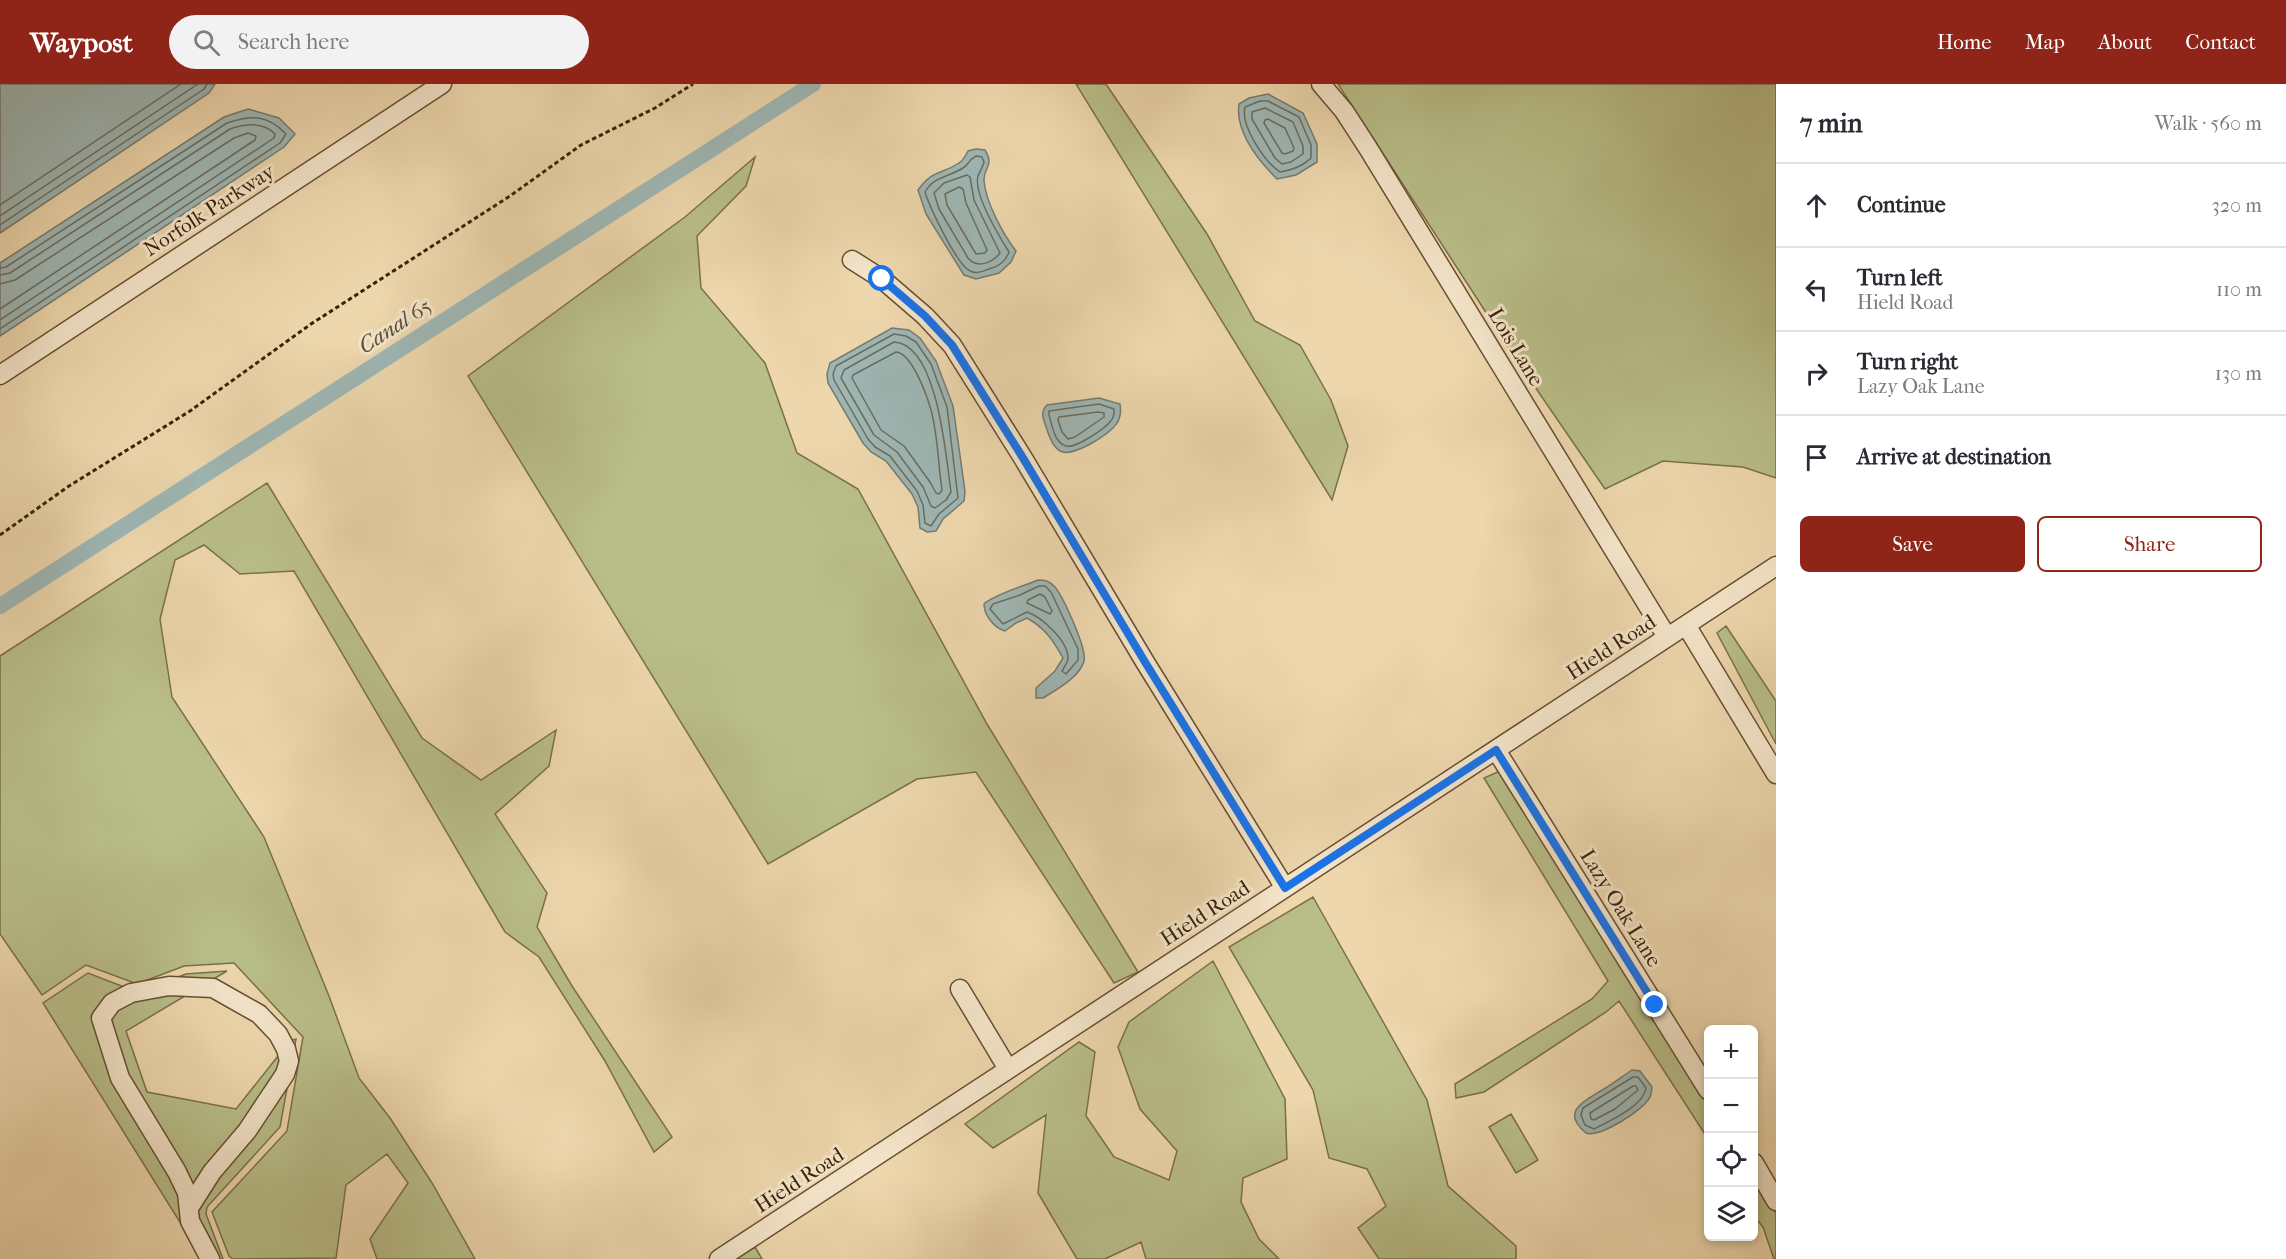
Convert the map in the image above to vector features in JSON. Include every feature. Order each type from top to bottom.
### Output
[{"type":"street","name":"Norfolk Parkway","points":[[0,375],[442,84]]},
{"type":"street","name":"Lois Lane","points":[[1321,84],[1344,111],[1368,148],[1667,637]]},
{"type":"street","points":[[852,260],[882,279],[925,316],[952,345],[1285,888]]},
{"type":"street","name":"Hield Road","points":[[719,1259],[1776,566]]},
{"type":"street","points":[[1686,625],[1776,774]]},
{"type":"street","name":"Lazy Oak Lane","points":[[1496,750],[1704,1084]]},
{"type":"street","points":[[189,1208],[212,1172],[253,1122],[285,1074],[289,1061],[278,1034],[259,1014],[213,988],[169,986],[131,993],[112,1002],[101,1018],[120,1078],[177,1172],[187,1193],[190,1221],[210,1259]]},
{"type":"street","points":[[960,989],[1008,1069]]},
{"type":"street","points":[[1758,1171],[1776,1201]]},
{"type":"path","points":[[0,535],[69,486],[190,411],[311,324],[510,196],[580,145],[655,108],[693,84]]},
{"type":"green space","points":[[1076,84],[1106,84],[1207,234],[1255,321],[1300,345],[1331,400],[1348,446],[1332,500]]},
{"type":"green space","points":[[1338,84],[1776,84],[1776,478],[1743,467],[1663,461],[1605,489],[1520,365]]},
{"type":"green space","points":[[755,157],[746,186],[697,236],[701,288],[765,363],[797,453],[858,489],[987,724],[1138,972],[1114,983],[976,772],[917,779],[768,864],[468,376],[685,217]]},
{"type":"green space","points":[[267,483],[422,738],[481,780],[556,730],[549,766],[495,814],[547,893],[537,927],[572,986],[672,1137],[654,1152],[605,1061],[539,957],[505,932],[294,571],[240,574],[204,545],[175,560],[160,619],[172,697],[264,837],[329,996],[359,1078],[390,1118],[432,1183],[475,1259],[377,1259],[370,1239],[408,1183],[387,1154],[346,1185],[336,1258],[233,1259],[229,1256],[212,1212],[287,1131],[303,1037],[234,963],[184,966],[137,984],[86,965],[42,995],[0,934],[0,656]]},
{"type":"green space","points":[[1726,626],[1776,701],[1776,744],[1717,633]]},
{"type":"green space","points":[[1500,771],[1704,1099],[1704,1133],[1619,1001],[1606,1012],[1484,1092],[1456,1098],[1455,1084],[1592,999],[1608,981],[1484,778]]},
{"type":"green space","points":[[1313,897],[1427,1100],[1448,1186],[1516,1246],[1516,1259],[1379,1259],[1358,1228],[1386,1206],[1367,1169],[1329,1158],[1313,1090],[1229,947]]},
{"type":"green space","points":[[1213,961],[1285,1099],[1287,1159],[1243,1178],[1241,1202],[1259,1239],[1279,1259],[1146,1259],[1141,1242],[1105,1259],[1077,1259],[1038,1193],[1046,1115],[993,1148],[965,1124],[1079,1042],[1095,1052],[1086,1116],[1114,1157],[1169,1180],[1177,1151],[1140,1109],[1118,1047],[1129,1022]]},
{"type":"green space","points":[[227,971],[126,1031],[147,1092],[236,1109],[290,1041],[296,1039],[280,1127],[207,1207],[206,1214],[223,1259],[203,1259],[43,1003],[88,973],[137,992],[186,974]]},
{"type":"green space","points":[[1511,1114],[1538,1160],[1516,1173],[1489,1127]]},
{"type":"green space","points":[[1758,1184],[1776,1213],[1776,1259],[1774,1259],[1763,1227],[1758,1221]]},
{"type":"green space","points":[[755,1247],[762,1259],[735,1259]]},
{"type":"water","points":[[0,84],[215,84],[209,93],[0,233]]},
{"type":"water","points":[[1268,94],[1303,113],[1317,144],[1317,162],[1296,175],[1277,179],[1262,163],[1244,135],[1239,104],[1249,98]]},
{"type":"water","points":[[248,109],[279,118],[295,134],[284,147],[0,336],[0,263],[224,117]]},
{"type":"water","points":[[985,150],[988,156],[989,164],[984,176],[985,190],[1001,227],[1016,251],[1011,262],[999,273],[976,279],[964,275],[926,214],[918,190],[933,175],[953,167],[963,159],[968,151]]},
{"type":"water","points":[[892,328],[909,330],[920,338],[936,361],[953,406],[965,491],[964,501],[943,519],[936,531],[927,532],[920,528],[918,507],[912,494],[886,461],[871,452],[863,443],[828,383],[827,374],[830,363]]},
{"type":"water","points":[[1099,398],[1120,404],[1119,418],[1113,428],[1082,448],[1066,452],[1057,449],[1044,421],[1043,413],[1047,405]]},
{"type":"water","points":[[1038,580],[1049,582],[1059,593],[1074,623],[1084,654],[1082,667],[1078,672],[1067,683],[1043,698],[1036,698],[1036,688],[1055,671],[1063,658],[1056,646],[1044,630],[1027,618],[1005,631],[994,624],[984,608],[984,604],[1001,594]]},
{"type":"water","points":[[1632,1070],[1640,1071],[1652,1087],[1646,1102],[1631,1115],[1610,1127],[1586,1133],[1575,1118],[1578,1107]]},
{"type":"waterway","name":"Canal 65","points":[[0,606],[813,84]]},
{"type":"route","points":[[882,279],[925,316],[952,345],[1285,888],[1496,750],[1655,1005]]}]
